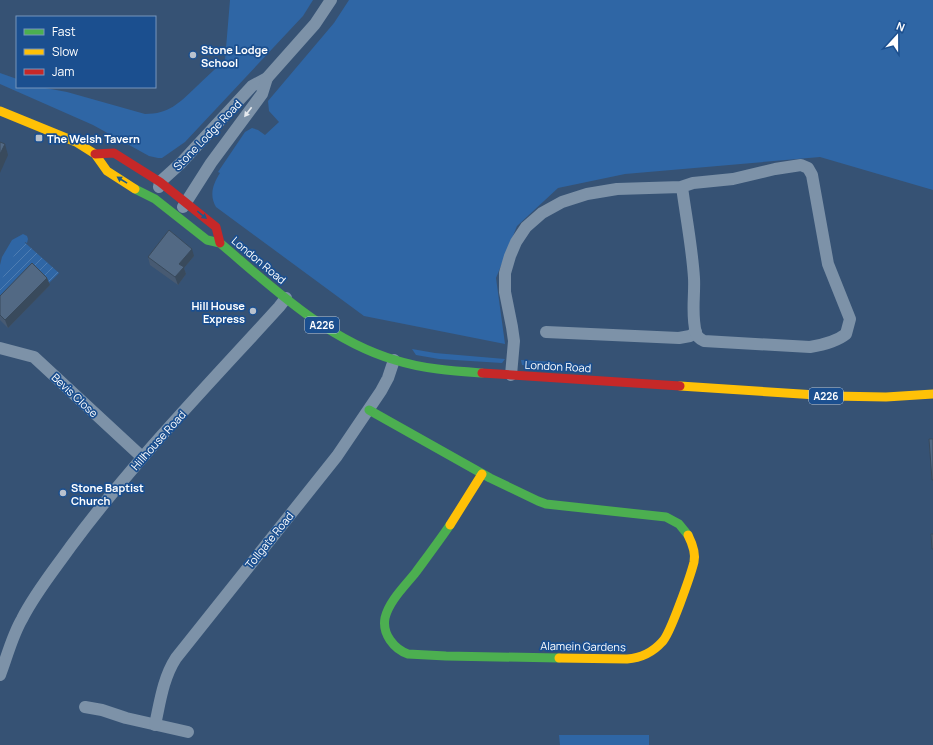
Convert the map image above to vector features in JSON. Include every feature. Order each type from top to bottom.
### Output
[{"type":"main road","name":"London Road","points":[[0,111],[76,142],[95,154],[107,171],[155,200],[207,240],[220,244],[314,320],[332,332],[362,348],[394,360],[434,368],[467,372],[832,396],[886,397],[933,394]]},
{"type":"main road","name":"London Road","points":[[95,154],[114,153],[160,182],[216,227],[220,244]]},
{"type":"main road","name":"Alamein Gardens","points":[[369,410],[482,474],[529,498],[546,504],[666,517],[678,522],[693,545],[694,562],[669,630],[661,644],[645,655],[627,659],[413,655],[403,653],[397,648],[386,633],[384,624],[387,614],[396,599],[454,519],[482,474]]},
{"type":"street","name":"Stone Lodge Road","points":[[160,182],[181,163],[252,86],[267,78],[316,24],[331,0]]},
{"type":"street","name":"Stone Lodge Road","points":[[176,216],[208,167],[262,94],[267,78]]},
{"type":"street","points":[[512,375],[514,349],[513,334],[506,297],[505,278],[507,266],[513,249],[526,227],[538,216],[552,206],[579,196],[623,189],[682,187],[693,183],[733,179],[757,172],[801,165],[808,168],[812,175],[828,264],[850,319],[845,335],[820,346],[810,347],[704,341],[699,339],[696,332],[693,313],[693,266],[682,187]]},
{"type":"street","points":[[155,200],[160,182]]},
{"type":"street","name":"Hillhouse Road","points":[[0,675],[17,627],[32,601],[103,504],[142,457],[286,298]]},
{"type":"street","points":[[546,332],[680,338],[690,336],[696,332]]},
{"type":"street","name":"Bevis Close","points":[[0,348],[34,357],[142,457]]},
{"type":"street","name":"Tollgate Road","points":[[155,724],[165,681],[176,658],[337,456],[381,391],[388,378],[394,360]]},
{"type":"street","points":[[85,706],[122,717],[188,732]]},
{"type":"shaded area","points":[[230,0],[313,0],[303,16],[185,142],[162,158],[149,156],[93,125],[0,84],[0,73],[16,79],[16,88],[45,88],[67,92],[145,114],[161,112],[173,107],[225,60]]},
{"type":"shaded area","points":[[349,0],[933,0],[933,190],[820,157],[625,174],[558,188],[517,226],[496,278],[505,344],[364,316],[216,207],[212,194],[215,181],[220,173],[218,172],[245,132],[252,128],[265,135],[279,122],[269,111],[268,101],[334,23]]},
{"type":"shaded area","points":[[23,234],[27,236],[27,243],[25,242],[0,288],[0,265],[2,257],[12,240]]},
{"type":"shaded area","points":[[22,240],[59,273],[48,284],[0,300],[0,283]]},
{"type":"shaded area","points":[[412,349],[435,353],[505,359],[502,363],[439,359],[416,355]]},
{"type":"shaded area","points":[[521,360],[555,362],[546,367],[522,365]]},
{"type":"shaded area","points":[[559,735],[649,735],[649,745],[560,745]]},
{"type":"building","points":[[0,142],[5,144],[0,154]]},
{"type":"building","points":[[169,230],[192,249],[179,264],[184,267],[175,277],[148,257]]},
{"type":"building","points":[[32,263],[47,278],[5,320],[0,315],[0,296]]},
{"type":"building","points":[[929,439],[933,439],[933,480],[932,480]]},
{"type":"building","points":[[931,534],[933,534],[933,549],[932,549]]},
{"type":"traffic: fast","points":[[135,189],[155,199],[207,240],[220,243],[281,295],[302,311],[346,340],[370,351],[416,366],[482,373]]},
{"type":"traffic: fast","points":[[369,410],[490,478],[538,501],[546,504],[666,517],[679,524],[688,535]]},
{"type":"traffic: fast","points":[[450,525],[416,572],[402,588],[387,612],[385,618],[385,630],[394,645],[398,649],[408,654],[559,658]]},
{"type":"traffic: slow","points":[[0,111],[76,142],[95,154],[107,171],[135,189]]},
{"type":"traffic: slow","points":[[680,386],[832,396],[886,397],[933,394]]},
{"type":"traffic: slow","points":[[450,525],[482,474]]},
{"type":"traffic: slow","points":[[559,658],[627,659],[651,652],[658,646],[666,637],[675,617],[694,562],[694,552],[688,535]]},
{"type":"traffic: jam","points":[[95,154],[114,153],[160,182],[216,227],[220,243]]},
{"type":"traffic: jam","points":[[482,373],[680,386]]},
{"type":"place","name":"Stone Lodge School","points":[[193,55]]},
{"type":"place","name":"The Welsh Tavern","points":[[39,138]]},
{"type":"place","name":"Hill House Express","points":[[253,311]]},
{"type":"place","name":"Stone Baptist Church","points":[[63,493]]}]
